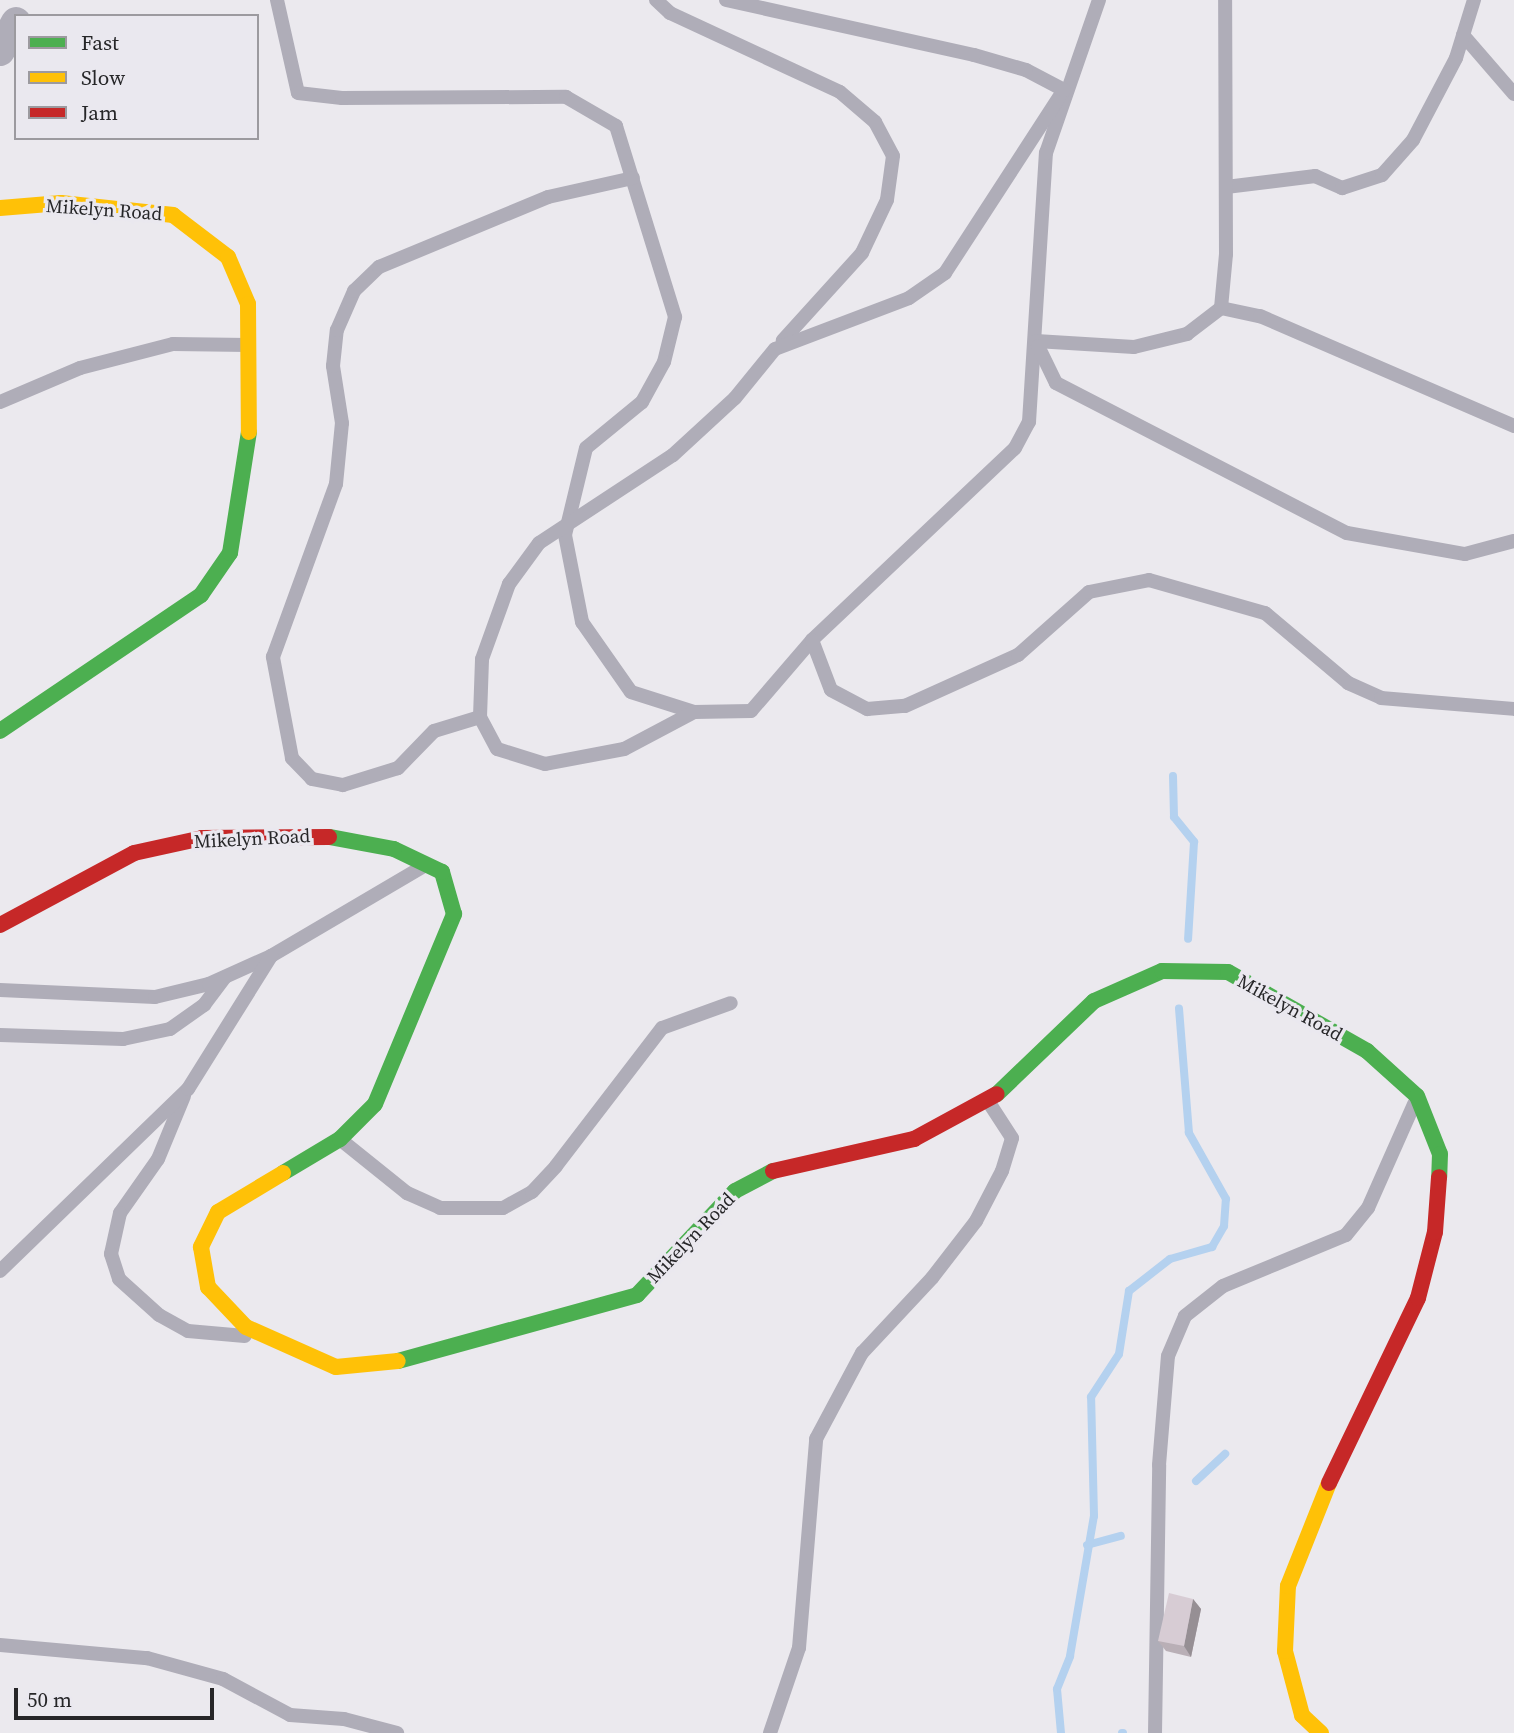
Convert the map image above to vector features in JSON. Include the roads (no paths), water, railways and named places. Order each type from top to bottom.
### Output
[{"type":"street","points":[[0,51],[14,26]]},
{"type":"street","name":"Mikelyn Road","points":[[0,208],[61,203],[173,215],[228,257],[248,304],[249,450],[230,554],[201,595],[0,731]]},
{"type":"street","name":"Mikelyn Road","points":[[0,925],[134,853],[202,838],[312,834],[394,849],[442,872],[454,914],[375,1104],[340,1139],[218,1212],[201,1247],[208,1287],[246,1327],[336,1367],[380,1366],[637,1295],[735,1191],[766,1172],[914,1139],[987,1100],[1094,1001],[1162,971],[1228,972],[1367,1051],[1418,1096],[1440,1154],[1435,1232],[1418,1298],[1304,1535],[1288,1586],[1285,1651],[1301,1715],[1321,1733]]},
{"type":"lane","points":[[277,0],[298,93],[342,98],[566,97],[616,126],[634,177],[675,317],[664,362],[642,402],[586,448],[565,535],[582,622],[631,692],[694,712],[751,710],[812,640],[1015,448],[1035,397],[1038,225],[1046,153],[1064,90],[1099,0]]},
{"type":"lane","points":[[656,0],[670,13],[839,92],[875,122],[893,156],[887,200],[862,253],[775,349],[735,398],[673,455],[568,521],[539,543],[509,584],[482,659],[480,717],[497,749],[545,764],[624,749],[694,712]]},
{"type":"lane","points":[[726,0],[974,55],[1026,70],[1064,90]]},
{"type":"lane","points":[[1036,341],[1134,347],[1187,334],[1220,307],[1226,187],[1225,0]]},
{"type":"lane","points":[[1226,187],[1315,176],[1342,188],[1382,175],[1413,140],[1463,35],[1474,0]]},
{"type":"lane","points":[[1463,35],[1514,94]]},
{"type":"lane","points":[[775,349],[909,298],[945,273],[1064,90]]},
{"type":"lane","points":[[480,717],[434,731],[398,768],[343,785],[312,779],[292,758],[273,657],[336,484],[342,424],[333,366],[337,330],[354,291],[379,267],[548,197],[634,177]]},
{"type":"lane","points":[[1220,307],[1260,316],[1514,426]]},
{"type":"lane","points":[[1036,341],[1056,383],[1347,533],[1465,554],[1514,541]]},
{"type":"lane","points":[[0,401],[80,368],[173,344],[248,345]]},
{"type":"lane","points":[[812,640],[831,690],[867,709],[905,706],[1018,655],[1089,592],[1149,580],[1265,613],[1348,683],[1381,698],[1514,709]]},
{"type":"lane","points":[[0,990],[155,997],[223,978],[271,956],[426,864]]},
{"type":"lane","points":[[265,1336],[188,1331],[135,1296],[119,1279],[111,1254],[120,1213],[158,1159],[188,1089],[271,956]]},
{"type":"lane","points":[[0,1035],[123,1039],[170,1029],[204,1005],[223,978]]},
{"type":"lane","points":[[340,1139],[407,1193],[440,1208],[503,1208],[532,1192],[556,1166],[662,1028],[731,1003]]},
{"type":"lane","points":[[0,1271],[188,1089]]},
{"type":"lane","points":[[1155,1733],[1159,1465],[1168,1356],[1185,1316],[1223,1286],[1346,1235],[1368,1208],[1418,1096]]},
{"type":"lane","points":[[770,1733],[799,1648],[816,1439],[862,1353],[939,1269],[1002,1171],[1012,1138],[987,1100]]},
{"type":"lane","points":[[0,1645],[147,1658],[223,1679],[289,1716],[344,1719],[397,1733]]},
{"type":"waterway","points":[[1173,776],[1174,817],[1194,842],[1188,939]]},
{"type":"waterway","points":[[1061,1733],[1057,1689],[1070,1656],[1094,1516],[1091,1397],[1119,1354],[1129,1291],[1170,1259],[1212,1247],[1224,1226],[1226,1199],[1189,1133],[1179,1008]]},
{"type":"waterway","points":[[1196,1481],[1225,1454]]},
{"type":"waterway","points":[[1087,1545],[1121,1536]]}]
